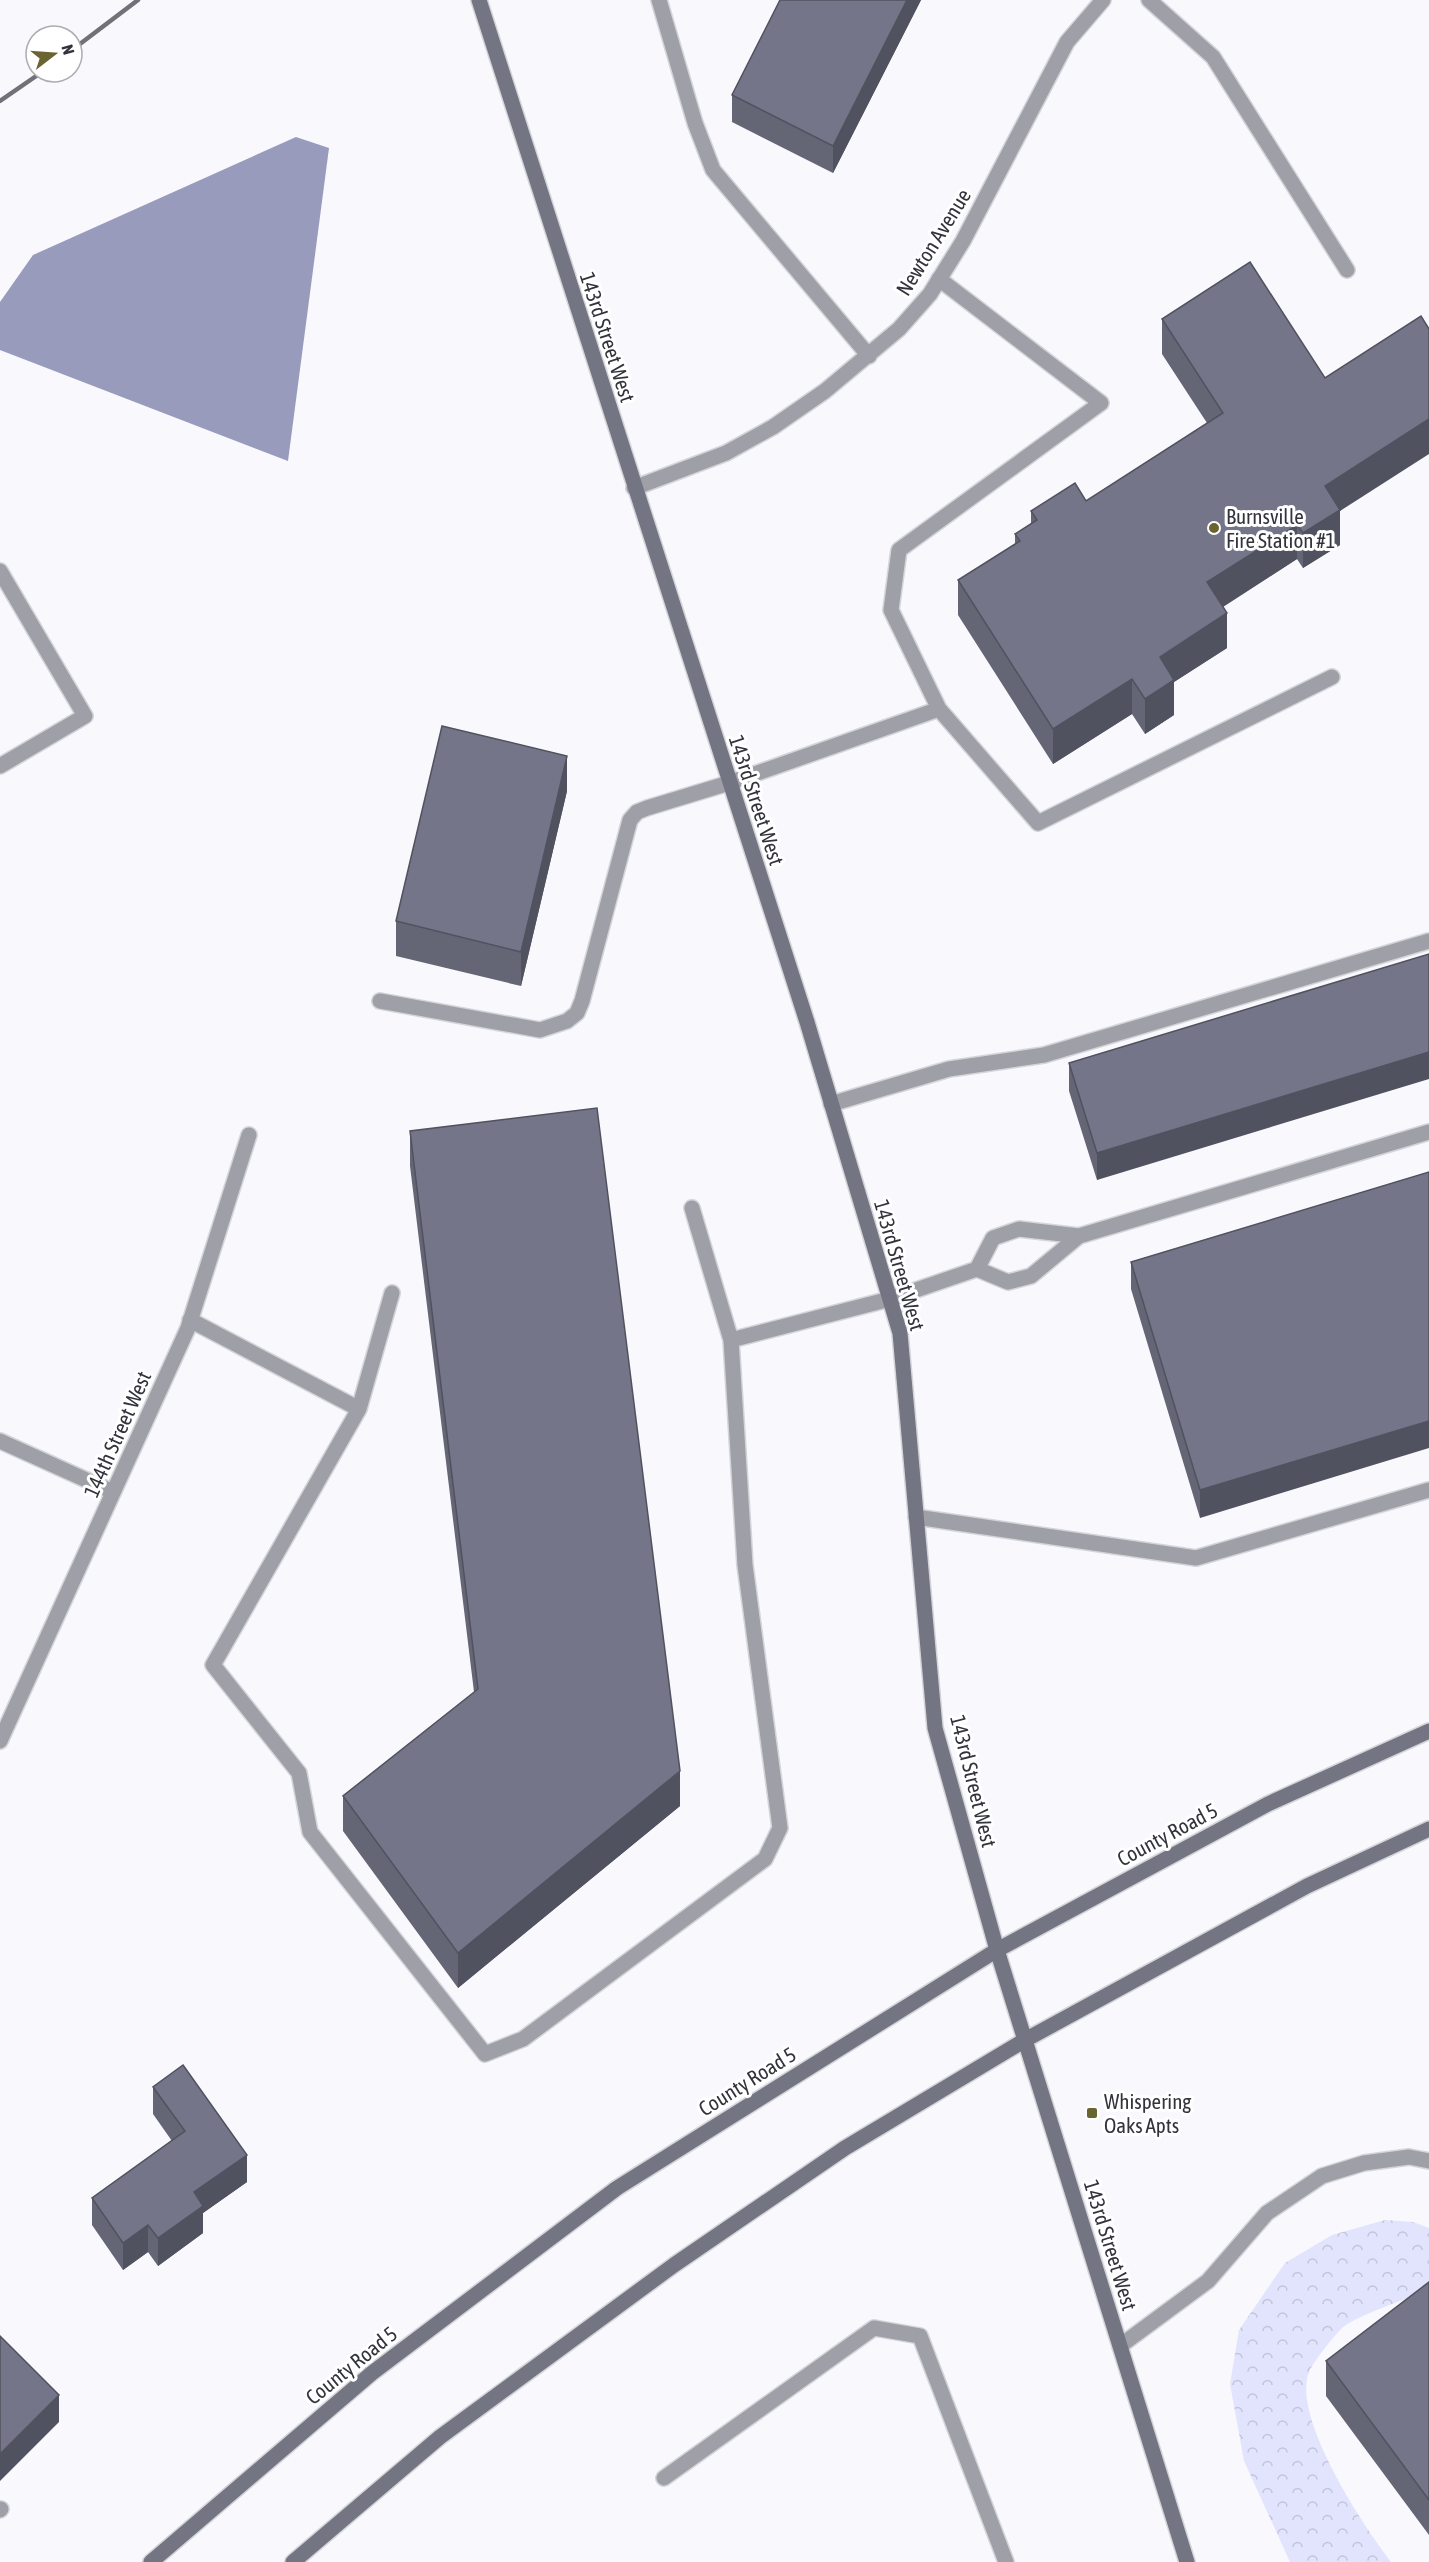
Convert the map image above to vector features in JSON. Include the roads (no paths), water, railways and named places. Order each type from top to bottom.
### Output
[{"type":"main road","name":"143rd Street West","points":[[479,0],[831,1104],[900,1333],[936,1728],[997,1950],[1187,2562]]},
{"type":"main road","name":"County Road 5","points":[[151,2562],[372,2373],[616,2188],[997,1950],[1268,1804],[1429,1731]]},
{"type":"main road","points":[[292,2562],[440,2437],[674,2265],[845,2148],[1025,2040],[1307,1886],[1429,1829]]},
{"type":"street","points":[[658,0],[695,123],[713,170],[869,356]]},
{"type":"street","name":"Newton Avenue","points":[[634,488],[726,453],[773,427],[869,356],[899,328],[930,294],[963,241],[1067,42],[1103,0]]},
{"type":"street","points":[[1149,0],[1213,57],[1347,270]]},
{"type":"street","points":[[939,279],[1101,403],[899,550],[891,610],[939,709],[1038,823],[1332,677]]},
{"type":"street","points":[[0,571],[85,716],[0,766]]},
{"type":"street","points":[[380,1001],[540,1030],[567,1021],[577,1013],[582,1001],[630,819],[637,812],[729,783],[939,709]]},
{"type":"street","points":[[831,1104],[949,1069],[1044,1055],[1429,941]]},
{"type":"street","points":[[977,1269],[993,1238],[1019,1229],[1079,1236],[1429,1132]]},
{"type":"street","name":"144th Street West","points":[[0,1741],[190,1320],[249,1135]]},
{"type":"street","points":[[392,1293],[359,1409],[213,1665],[299,1773],[310,1832],[485,2054],[523,2039],[765,1860],[780,1828],[745,1565],[731,1340],[692,1208]]},
{"type":"street","points":[[731,1340],[890,1299],[977,1269],[1008,1282],[1031,1276],[1079,1236]]},
{"type":"street","points":[[190,1320],[359,1409]]},
{"type":"street","points":[[0,1441],[113,1492]]},
{"type":"street","points":[[916,1518],[1196,1558],[1429,1490]]},
{"type":"street","points":[[1120,2346],[1208,2281],[1267,2213],[1322,2176],[1364,2163],[1398,2158],[1409,2157],[1429,2161]]},
{"type":"street","points":[[664,2478],[874,2328],[920,2336],[1006,2562]]},
{"type":"railway","points":[[84,41],[138,0]]},
{"type":"railway","points":[[0,101],[25,84]]},
{"type":"place","name":"Burnsville Fire Station #1","points":[[1214,528]]},
{"type":"place","name":"Whispering Oaks Apts","points":[[1092,2113]]}]
